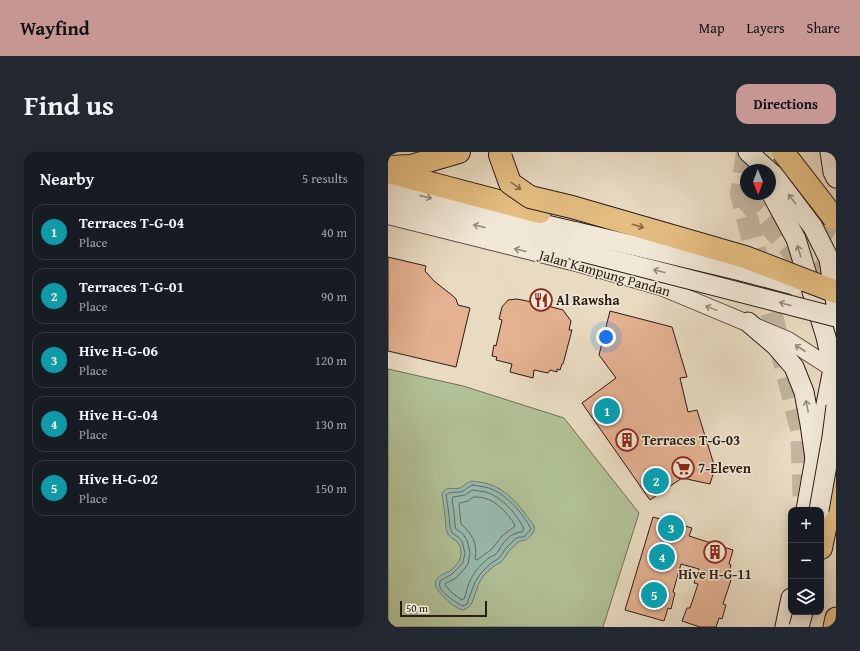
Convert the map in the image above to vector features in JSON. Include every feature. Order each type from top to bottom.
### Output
[{"type":"highway","points":[[388,167],[411,166],[459,152]]},
{"type":"highway","points":[[500,152],[510,183],[530,197],[572,207],[745,257],[836,292]]},
{"type":"highway","points":[[783,152],[835,222]]},
{"type":"highway","points":[[794,152],[809,175],[835,222]]},
{"type":"highway","points":[[388,172],[540,212],[741,271]]},
{"type":"highway","points":[[822,543],[836,475]]},
{"type":"highway","points":[[824,553],[836,525]]},
{"type":"main road","points":[[741,152],[750,164]]},
{"type":"main road","points":[[748,152],[761,164]]},
{"type":"main road","points":[[830,152],[833,172],[836,178]]},
{"type":"main road","points":[[776,179],[813,227],[829,259],[836,304]]},
{"type":"main road","name":"Jalan Kampung Pandan","points":[[388,189],[574,240],[836,317]]},
{"type":"main road","points":[[775,200],[796,239],[826,338],[834,371],[807,507]]},
{"type":"main road","name":"Jalan Kampung Pandan","points":[[388,204],[741,271],[836,296]]},
{"type":"main road","points":[[748,322],[776,346],[794,367],[804,392],[810,424],[814,466]]},
{"type":"main road","points":[[820,507],[836,406]]},
{"type":"main road","points":[[814,466],[836,438]]},
{"type":"main road","points":[[785,627],[788,612]]},
{"type":"main road","points":[[799,627],[802,615]]},
{"type":"main road","points":[[834,627],[836,618]]},
{"type":"street","name":"Jalan Kampung Pandan","points":[[388,216],[580,264],[661,287],[748,322],[788,340],[834,371]]},
{"type":"green space","points":[[388,369],[463,386],[564,418],[639,513],[603,627],[388,627]]},
{"type":"water","points":[[472,481],[486,483],[509,495],[534,526],[534,530],[526,540],[518,542],[501,562],[484,575],[479,583],[472,603],[469,607],[463,610],[448,600],[437,589],[435,583],[438,578],[449,572],[456,565],[461,553],[460,545],[447,532],[442,494],[447,489],[460,488]]},
{"type":"building","points":[[388,257],[426,266],[425,271],[434,281],[456,299],[458,305],[470,308],[456,367],[388,351]]},
{"type":"building","points":[[534,297],[548,300],[548,306],[563,310],[571,321],[569,330],[572,330],[560,370],[557,369],[557,372],[550,370],[548,373],[534,370],[533,378],[510,372],[512,364],[496,360],[497,357],[492,356],[502,320],[499,319],[502,307],[508,300],[517,299],[532,302]]},
{"type":"building","points":[[610,311],[672,327],[687,377],[680,378],[688,412],[697,410],[715,468],[710,484],[682,478],[650,500],[582,403],[616,378],[599,355]]},
{"type":"building","points":[[653,517],[692,528],[689,536],[733,550],[727,578],[731,580],[723,604],[726,605],[722,619],[719,618],[716,627],[700,627],[682,621],[687,608],[690,608],[698,584],[694,583],[699,569],[681,564],[673,592],[675,593],[671,609],[668,608],[664,621],[625,610]]},
{"type":"tunnel","points":[[747,152],[741,194],[801,429],[804,505]]},
{"type":"tunnel","points":[[747,200],[796,255],[836,287]]},
{"type":"tunnel","points":[[795,205],[836,232]]},
{"type":"place","name":"Al Rawsha","points":[[541,300]]},
{"type":"place","name":"Terraces T-G-04","points":[[607,411]]},
{"type":"place","name":"Terraces T-G-03","points":[[627,440]]},
{"type":"place","name":"7-Eleven","points":[[683,468]]},
{"type":"place","name":"Terraces T-G-01","points":[[656,481]]},
{"type":"place","name":"Hive H-G-06","points":[[671,528]]},
{"type":"place","name":"Hive H-G-11","points":[[715,552]]},
{"type":"place","name":"Hive H-G-04","points":[[662,557]]},
{"type":"place","name":"Hive H-G-02","points":[[654,595]]}]
